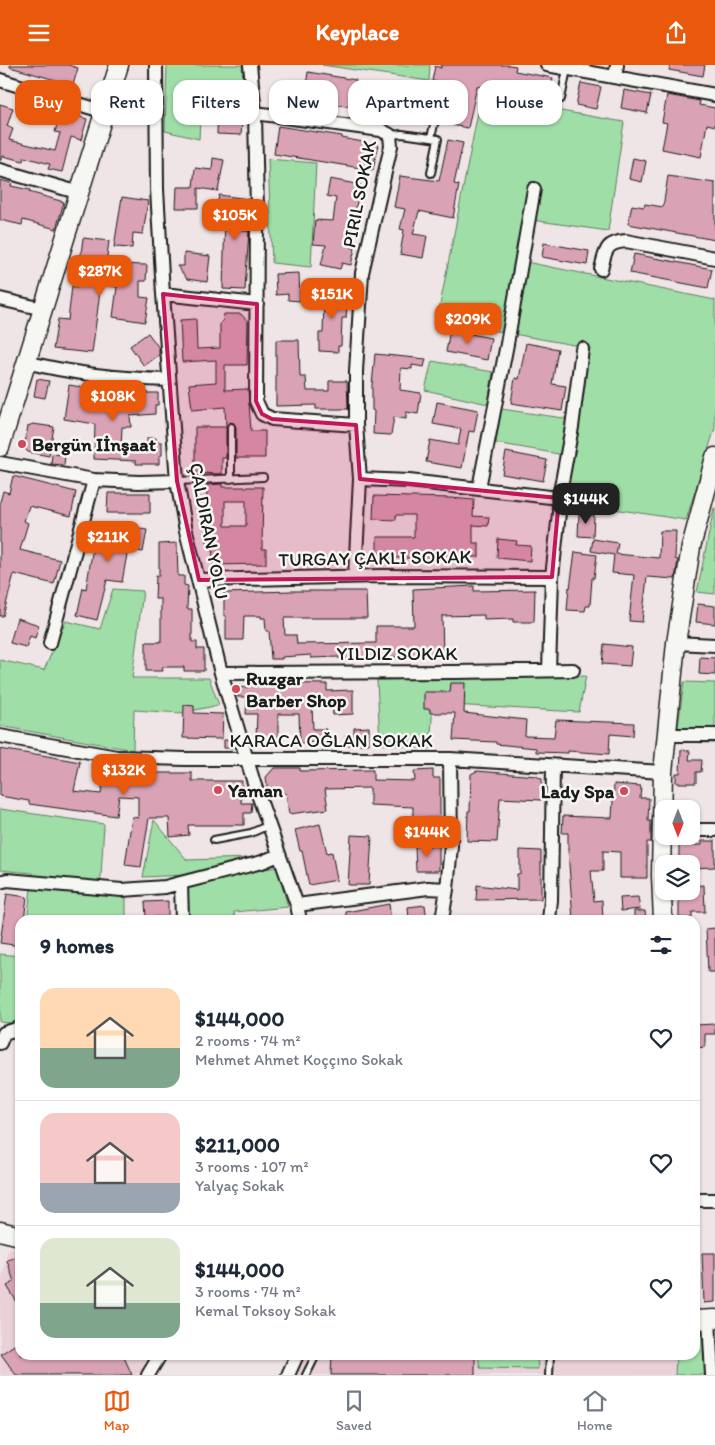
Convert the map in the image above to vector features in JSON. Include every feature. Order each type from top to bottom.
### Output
[{"type":"street","points":[[115,80],[119,65]]},
{"type":"street","points":[[156,65],[157,189],[177,481],[186,531],[221,673],[299,915]]},
{"type":"street","points":[[250,65],[252,80]]},
{"type":"street","points":[[547,65],[567,69],[616,71],[715,95]]},
{"type":"street","points":[[0,81],[91,108]]},
{"type":"street","points":[[259,114],[381,129],[390,135],[391,146],[362,273],[356,371],[356,425],[360,479],[355,577]]},
{"type":"street","points":[[0,447],[101,125]]},
{"type":"street","points":[[255,125],[256,401],[262,414],[272,419],[356,425]]},
{"type":"street","points":[[0,170],[80,193]]},
{"type":"street","points":[[479,488],[534,189]]},
{"type":"street","points":[[600,269],[606,249],[614,242],[626,241],[715,258]]},
{"type":"street","points":[[163,294],[257,304]]},
{"type":"street","points":[[0,299],[43,309]]},
{"type":"street","points":[[549,670],[552,577],[559,498],[572,427],[582,349]]},
{"type":"street","points":[[26,362],[55,370],[118,378],[169,380]]},
{"type":"street","points":[[662,800],[662,772],[676,643],[691,547],[715,457]]},
{"type":"street","points":[[0,463],[94,480],[177,481]]},
{"type":"street","points":[[360,479],[409,481],[559,498]]},
{"type":"street","points":[[50,643],[94,480]]},
{"type":"street","points":[[199,580],[355,577],[552,577]]},
{"type":"street","points":[[676,643],[715,645]]},
{"type":"street","points":[[221,673],[573,670]]},
{"type":"street","points":[[666,735],[715,735]]},
{"type":"street","name":"KARACA OĞLAN SOKAK","points":[[0,736],[117,757],[185,759],[450,759],[662,772]]},
{"type":"street","points":[[443,915],[451,846],[450,759]]},
{"type":"street","points":[[550,915],[553,766]]},
{"type":"street","points":[[700,830],[715,830]]},
{"type":"street","points":[[662,845],[661,875],[663,915]]},
{"type":"street","points":[[0,881],[7,880],[122,890],[164,887],[262,862],[279,855]]},
{"type":"street","points":[[181,883],[182,915]]},
{"type":"street","points":[[297,905],[428,888],[447,889]]},
{"type":"street","points":[[0,1044],[4,1033],[15,1030]]},
{"type":"street","points":[[700,1200],[715,1200]]},
{"type":"street","points":[[1,1233],[15,1235]]},
{"type":"street","points":[[706,1320],[712,1375]]},
{"type":"street","points":[[148,1375],[157,1360]]},
{"type":"street","points":[[288,1375],[295,1360]]},
{"type":"lane","points":[[562,94],[567,69]]},
{"type":"lane","points":[[431,138],[434,125]]},
{"type":"lane","points":[[390,135],[402,134],[438,139],[432,173]]},
{"type":"lane","points":[[230,427],[231,479]]},
{"type":"lane","points":[[177,481],[263,477]]},
{"type":"lane","points":[[214,840],[251,833],[269,825]]},
{"type":"lane","points":[[306,1375],[314,1360]]},
{"type":"lane","points":[[549,1375],[550,1360]]},
{"type":"highlighted area","points":[[163,294],[257,304],[256,401],[262,414],[272,419],[356,425],[360,479],[559,498],[552,577],[199,580],[177,481]]},
{"type":"shaded area","points":[[8,1248],[15,1249],[15,1360],[162,1360],[153,1375],[0,1375],[0,1290]]},
{"type":"shaded area","points":[[299,1360],[676,1360],[675,1375],[294,1375]]},
{"type":"green space","points":[[167,65],[242,65],[243,80],[173,80],[173,125],[200,125],[199,139],[165,131]]},
{"type":"green space","points":[[322,65],[430,65],[429,80]]},
{"type":"green space","points":[[562,111],[624,122],[608,231],[525,219],[516,260],[715,300],[715,428],[686,520],[568,502],[570,456],[496,443],[501,409],[577,420],[590,348],[437,320],[478,112],[478,125],[562,125]]},
{"type":"green space","points":[[268,159],[316,163],[311,267],[272,263]]},
{"type":"green space","points":[[432,361],[493,372],[488,404],[425,390]]},
{"type":"green space","points":[[715,508],[715,594],[697,592]]},
{"type":"green space","points":[[113,589],[143,591],[132,678],[209,678],[219,705],[181,713],[134,710],[133,750],[0,726],[0,660],[44,670],[66,621],[100,629]]},
{"type":"green space","points":[[586,676],[579,712],[433,704],[430,749],[380,744],[377,680]]},
{"type":"green space","points":[[684,682],[715,683],[715,743],[676,742]]},
{"type":"green space","points":[[0,809],[104,824],[100,894],[126,894],[126,915],[28,915],[33,873],[0,870]]},
{"type":"green space","points":[[154,820],[187,860],[250,858],[257,870],[277,867],[288,907],[234,912],[234,915],[188,915],[185,875],[143,877]]},
{"type":"green space","points":[[0,954],[15,956],[15,1024],[0,1022]]},
{"type":"green space","points":[[700,1332],[703,1332],[706,1375],[675,1375],[676,1360],[700,1360]]},
{"type":"green space","points":[[479,1360],[537,1360],[538,1369],[480,1368]]},
{"type":"building","points":[[10,65],[68,65],[78,68],[74,80],[56,80],[10,67]]},
{"type":"building","points":[[441,65],[509,65],[516,66],[515,71],[553,78],[553,80],[478,80],[468,128],[451,125],[468,125],[468,80],[432,80],[435,66],[441,68]]},
{"type":"building","points":[[670,65],[705,65],[703,76],[669,70]]},
{"type":"building","points":[[308,72],[356,80],[348,80],[348,106],[338,105],[338,80],[307,80]]},
{"type":"building","points":[[581,83],[601,87],[596,109],[576,105]]},
{"type":"building","points":[[624,90],[651,95],[647,113],[621,108]]},
{"type":"building","points":[[667,95],[700,101],[699,105],[715,108],[715,126],[707,124],[701,157],[662,149],[667,123],[662,122]]},
{"type":"building","points":[[0,104],[13,108],[7,126],[13,129],[9,140],[55,151],[60,133],[55,132],[57,125],[81,125],[81,117],[87,119],[81,140],[71,137],[62,172],[48,169],[50,164],[24,157],[23,161],[3,156],[0,161]]},
{"type":"building","points":[[217,125],[242,125],[241,135],[217,134]]},
{"type":"building","points":[[278,126],[342,136],[342,138],[378,145],[373,170],[274,154]]},
{"type":"building","points":[[448,140],[463,143],[454,184],[459,185],[453,218],[419,211],[413,234],[427,236],[423,258],[400,254],[404,230],[400,229],[405,209],[394,207],[400,176],[439,181]]},
{"type":"building","points":[[213,158],[224,160],[218,191],[198,188],[198,208],[176,208],[177,187],[193,187],[195,168],[212,170]]},
{"type":"building","points":[[633,158],[646,161],[642,182],[629,179]]},
{"type":"building","points":[[668,176],[715,183],[715,240],[628,224],[632,205],[644,207],[645,204],[663,207]]},
{"type":"building","points":[[330,179],[361,185],[355,211],[359,212],[358,223],[354,222],[351,247],[355,248],[351,265],[342,263],[340,269],[321,265],[326,245],[313,244],[315,220],[333,221],[336,198],[327,196]]},
{"type":"building","points":[[0,180],[12,183],[11,186],[30,190],[29,192],[64,202],[56,229],[23,220],[22,225],[0,220]]},
{"type":"building","points":[[219,195],[248,199],[244,231],[249,231],[245,290],[223,289],[225,215],[216,213]]},
{"type":"building","points":[[122,197],[148,201],[143,234],[133,233],[132,248],[114,247]]},
{"type":"building","points":[[83,238],[109,241],[106,264],[147,265],[146,281],[140,281],[140,297],[149,298],[145,322],[113,317],[117,287],[101,284],[92,353],[53,349],[58,319],[68,320],[72,286],[77,287]]},
{"type":"building","points":[[544,243],[589,251],[587,265],[542,257]]},
{"type":"building","points":[[184,253],[210,256],[207,282],[187,279],[177,266],[184,266]]},
{"type":"building","points":[[634,254],[712,269],[708,288],[630,273]]},
{"type":"building","points":[[299,273],[300,301],[288,300],[288,294],[276,295],[275,274]]},
{"type":"building","points":[[318,292],[348,293],[346,318],[342,318],[341,346],[338,346],[338,352],[319,351],[319,333],[323,333],[324,301],[318,301]]},
{"type":"building","points":[[224,314],[241,314],[248,322],[247,365],[225,365],[225,390],[248,389],[251,431],[265,431],[265,458],[236,458],[236,427],[231,422],[226,427],[225,407],[192,410],[189,384],[216,382],[216,360],[182,362],[180,320],[196,319],[197,349],[220,348],[220,323],[223,321]]},
{"type":"building","points":[[450,330],[491,338],[487,360],[446,352]]},
{"type":"building","points":[[148,333],[159,348],[159,355],[144,366],[130,346]]},
{"type":"building","points":[[276,340],[299,340],[300,377],[306,377],[307,391],[329,391],[329,381],[347,381],[348,409],[316,409],[316,405],[276,406]]},
{"type":"building","points":[[526,343],[558,349],[552,384],[566,386],[562,411],[511,403],[515,378],[519,379]]},
{"type":"building","points":[[375,354],[426,359],[424,367],[412,365],[412,369],[401,368],[400,390],[421,393],[418,414],[406,412],[406,419],[394,417],[391,435],[373,434],[372,385]]},
{"type":"building","points":[[37,379],[49,381],[45,398],[34,396]]},
{"type":"building","points":[[69,385],[93,389],[93,391],[132,395],[132,393],[158,393],[158,405],[155,405],[155,414],[130,416],[131,427],[122,427],[121,451],[139,451],[139,445],[147,445],[147,438],[156,438],[156,442],[162,442],[162,455],[159,456],[159,464],[136,464],[136,461],[94,459],[95,424],[64,419]]},
{"type":"building","points":[[437,402],[478,410],[474,432],[469,431],[462,468],[426,462],[430,440],[458,445],[461,429],[433,424]]},
{"type":"building","points":[[33,424],[54,427],[49,456],[28,452],[24,448],[28,426]]},
{"type":"building","points":[[195,427],[226,427],[226,458],[222,458],[222,474],[195,473]]},
{"type":"building","points":[[506,452],[547,460],[543,481],[502,474]]},
{"type":"building","points":[[52,454],[65,455],[64,465],[51,464]]},
{"type":"building","points":[[13,476],[76,492],[71,516],[29,506],[24,521],[28,523],[20,550],[60,560],[54,584],[14,574],[3,616],[0,616],[0,502],[3,491],[9,493]]},
{"type":"building","points":[[222,484],[222,487],[263,487],[262,549],[266,549],[266,564],[213,565],[212,541],[206,541],[207,485]],"holes":[[[225,501],[246,501],[246,526],[225,526]]]},
{"type":"building","points":[[108,493],[150,493],[150,513],[107,513]]},
{"type":"building","points":[[374,496],[474,500],[473,516],[489,517],[488,526],[473,525],[473,543],[479,543],[479,557],[415,561],[415,558],[377,558],[377,537],[414,537],[414,515],[396,515],[396,520],[373,519]]},
{"type":"building","points":[[579,514],[594,515],[593,537],[578,536]]},
{"type":"building","points":[[97,523],[147,530],[143,552],[128,549],[122,582],[107,580],[97,620],[77,615],[83,588],[86,589]]},
{"type":"building","points":[[660,531],[676,531],[675,559],[678,560],[675,579],[647,577],[642,622],[629,621],[634,575],[612,573],[614,555],[591,551],[593,539],[618,543],[616,554],[659,558]]},
{"type":"building","points":[[498,539],[517,541],[516,545],[531,546],[530,561],[497,558]]},
{"type":"building","points":[[177,543],[178,576],[184,576],[184,585],[188,586],[187,609],[192,609],[192,642],[197,642],[197,649],[204,649],[204,671],[184,671],[184,667],[162,667],[163,671],[146,671],[146,642],[161,642],[161,599],[155,599],[156,576],[159,576],[159,544]]},
{"type":"building","points":[[575,552],[597,555],[594,578],[592,578],[590,606],[586,606],[585,611],[567,610]]},
{"type":"building","points":[[474,586],[474,591],[535,590],[534,622],[513,622],[513,619],[484,620],[484,615],[442,616],[443,655],[339,659],[339,657],[311,658],[311,655],[271,659],[269,631],[266,631],[265,618],[261,618],[261,616],[244,616],[243,640],[226,640],[224,593],[366,591],[367,618],[284,618],[285,635],[296,635],[297,644],[376,643],[376,626],[414,626],[413,589]]},
{"type":"building","points":[[698,604],[715,606],[715,624],[696,622]]},
{"type":"building","points":[[17,618],[39,625],[35,638],[30,636],[26,647],[10,643]]},
{"type":"building","points":[[604,644],[632,647],[630,666],[602,664]]},
{"type":"building","points":[[700,657],[715,658],[715,675],[699,674]]},
{"type":"building","points":[[249,683],[327,684],[327,691],[353,690],[353,714],[333,715],[332,706],[312,706],[313,729],[326,729],[326,743],[300,743],[299,714],[278,714],[278,740],[256,738],[257,714],[246,714],[247,697],[238,697],[237,688],[249,687]]},
{"type":"building","points":[[451,683],[465,683],[464,713],[526,720],[525,736],[554,737],[556,720],[634,723],[633,736],[610,734],[609,754],[568,751],[568,753],[536,752],[536,748],[496,744],[496,742],[453,740],[455,713],[430,713],[430,709],[424,709],[424,692],[450,692]]},
{"type":"building","points":[[184,705],[194,706],[194,713],[223,714],[222,739],[183,738]]},
{"type":"building","points":[[369,727],[369,744],[346,745],[345,736],[354,736],[354,728]]},
{"type":"building","points":[[224,740],[232,740],[232,748],[224,748]]},
{"type":"building","points":[[0,749],[80,762],[74,791],[101,794],[105,769],[129,773],[192,773],[192,781],[242,781],[241,803],[252,803],[251,813],[244,813],[244,825],[188,825],[189,835],[170,837],[169,818],[149,818],[141,867],[125,865],[132,817],[138,818],[138,797],[119,796],[116,816],[29,804],[29,801],[0,796]]},
{"type":"building","points":[[681,750],[690,751],[689,760],[702,760],[701,772],[696,772],[696,783],[676,783],[676,773],[680,773]]},
{"type":"building","points":[[274,768],[300,768],[300,771],[373,770],[373,780],[415,781],[414,771],[433,770],[433,778],[440,778],[440,818],[413,818],[413,807],[370,805],[370,788],[325,789],[328,809],[289,814],[286,793],[268,796],[266,777]]},
{"type":"building","points":[[477,771],[536,776],[542,779],[541,800],[500,798],[497,842],[467,841],[471,774]]},
{"type":"building","points":[[614,784],[641,786],[640,798],[649,798],[648,821],[651,821],[651,842],[647,842],[647,878],[620,878],[620,852],[603,851],[603,871],[591,871],[594,901],[602,900],[603,915],[573,915],[568,833],[562,833],[563,816],[612,818]]},
{"type":"building","points":[[320,824],[327,853],[332,852],[337,880],[309,885],[302,851],[300,851],[295,830]]},
{"type":"building","points":[[351,835],[372,836],[369,885],[348,885]]},
{"type":"building","points":[[702,841],[715,841],[715,867],[700,868],[700,855],[679,855],[679,845],[702,845]]},
{"type":"building","points":[[415,846],[439,846],[439,871],[416,871]]},
{"type":"building","points":[[520,850],[541,851],[541,899],[476,900],[477,885],[517,890],[517,874],[520,874]]},
{"type":"building","points":[[700,885],[704,885],[705,912],[679,915],[679,900],[700,900]]},
{"type":"building","points":[[7,894],[27,897],[25,915],[15,915],[15,945],[0,943]]},
{"type":"building","points":[[638,897],[640,909],[621,911],[620,898]]},
{"type":"building","points":[[168,901],[168,915],[146,915],[145,902]]},
{"type":"building","points":[[389,904],[390,915],[346,915],[346,912]]},
{"type":"building","points":[[425,905],[426,915],[409,915],[408,907]]},
{"type":"building","points":[[634,911],[645,911],[645,915],[634,915]]},
{"type":"building","points":[[715,928],[715,972],[708,972],[706,929]]},
{"type":"building","points":[[715,1024],[715,1034],[705,1034],[705,1047],[700,1048],[700,1025]]},
{"type":"building","points":[[702,1253],[715,1253],[715,1302],[704,1303]]},
{"type":"building","points":[[15,1258],[15,1299],[7,1286],[14,1282],[7,1260]]},
{"type":"building","points":[[15,1344],[15,1360],[125,1360],[132,1375],[16,1375],[1,1354]]},
{"type":"building","points":[[332,1360],[475,1360],[475,1375],[331,1375]]},
{"type":"place","name":"Bergün Iİnşaat","points":[[22,444]]},
{"type":"place","name":"Ruzgar Barber Shop","points":[[236,689]]},
{"type":"place","name":"Yaman","points":[[218,790]]},
{"type":"place","name":"Lady Spa","points":[[624,791]]}]
